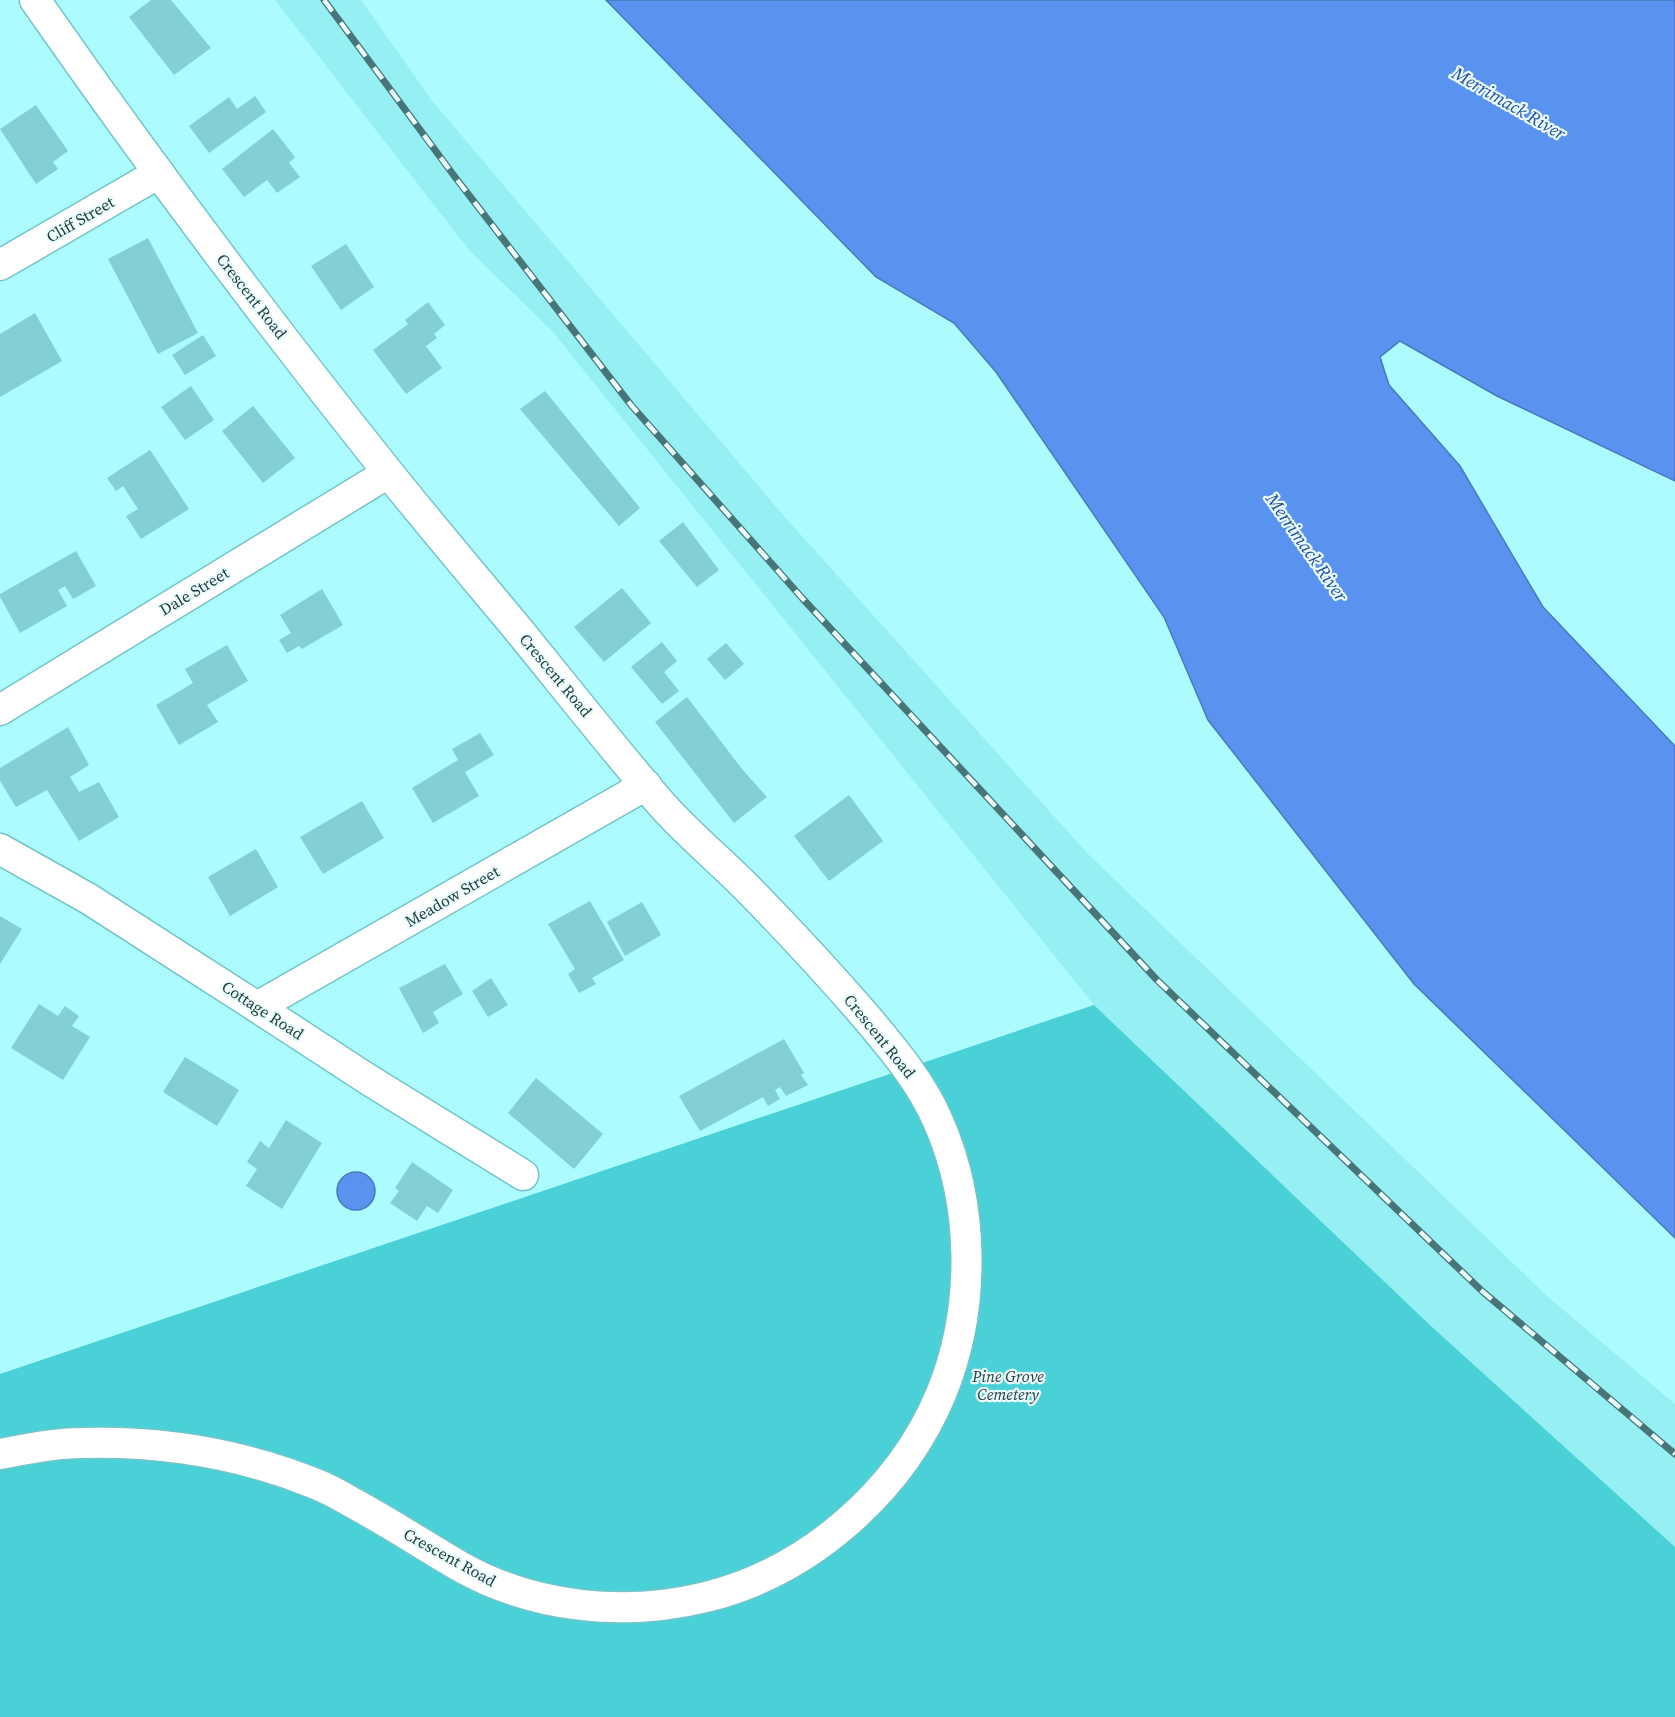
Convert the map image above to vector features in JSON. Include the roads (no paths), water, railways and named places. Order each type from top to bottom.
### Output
[{"type":"street","name":"Crescent Road","points":[[0,1454],[79,1443],[161,1444],[243,1459],[320,1485],[466,1570],[503,1587],[542,1599],[582,1606],[622,1607],[662,1605],[702,1598],[741,1587],[778,1571],[813,1548],[845,1524],[899,1465],[922,1431],[940,1395],[953,1357],[967,1279],[961,1197],[952,1157],[937,1119],[918,1083],[894,1050],[840,987],[755,896],[667,810],[388,473],[184,208],[35,0]]},
{"type":"street","name":"Cliff Street","points":[[0,265],[159,172]]},
{"type":"street","name":"Dale Street","points":[[0,710],[388,473]]},
{"type":"street","name":"Meadow Street","points":[[257,1006],[646,785]]},
{"type":"street","name":"Cottage Road","points":[[0,849],[89,899],[369,1080],[523,1175]]},
{"type":"water","name":"Merrimack River","points":[[606,0],[1675,0],[1675,481],[1497,396],[1400,341],[1380,357],[1389,385],[1460,466],[1543,607],[1675,746],[1675,1238],[1414,984],[1208,720],[1164,617],[996,372],[954,323],[876,277]]},
{"type":"water","points":[[356,1172],[369,1178],[375,1191],[369,1204],[356,1210],[343,1204],[337,1191],[343,1178]]},
{"type":"railway","points":[[324,0],[455,177],[631,405],[803,599],[1157,980],[1482,1291],[1675,1454]]},
{"type":"park label","name":"Pine Grove Cemetery","points":[[1008,1385]]}]
